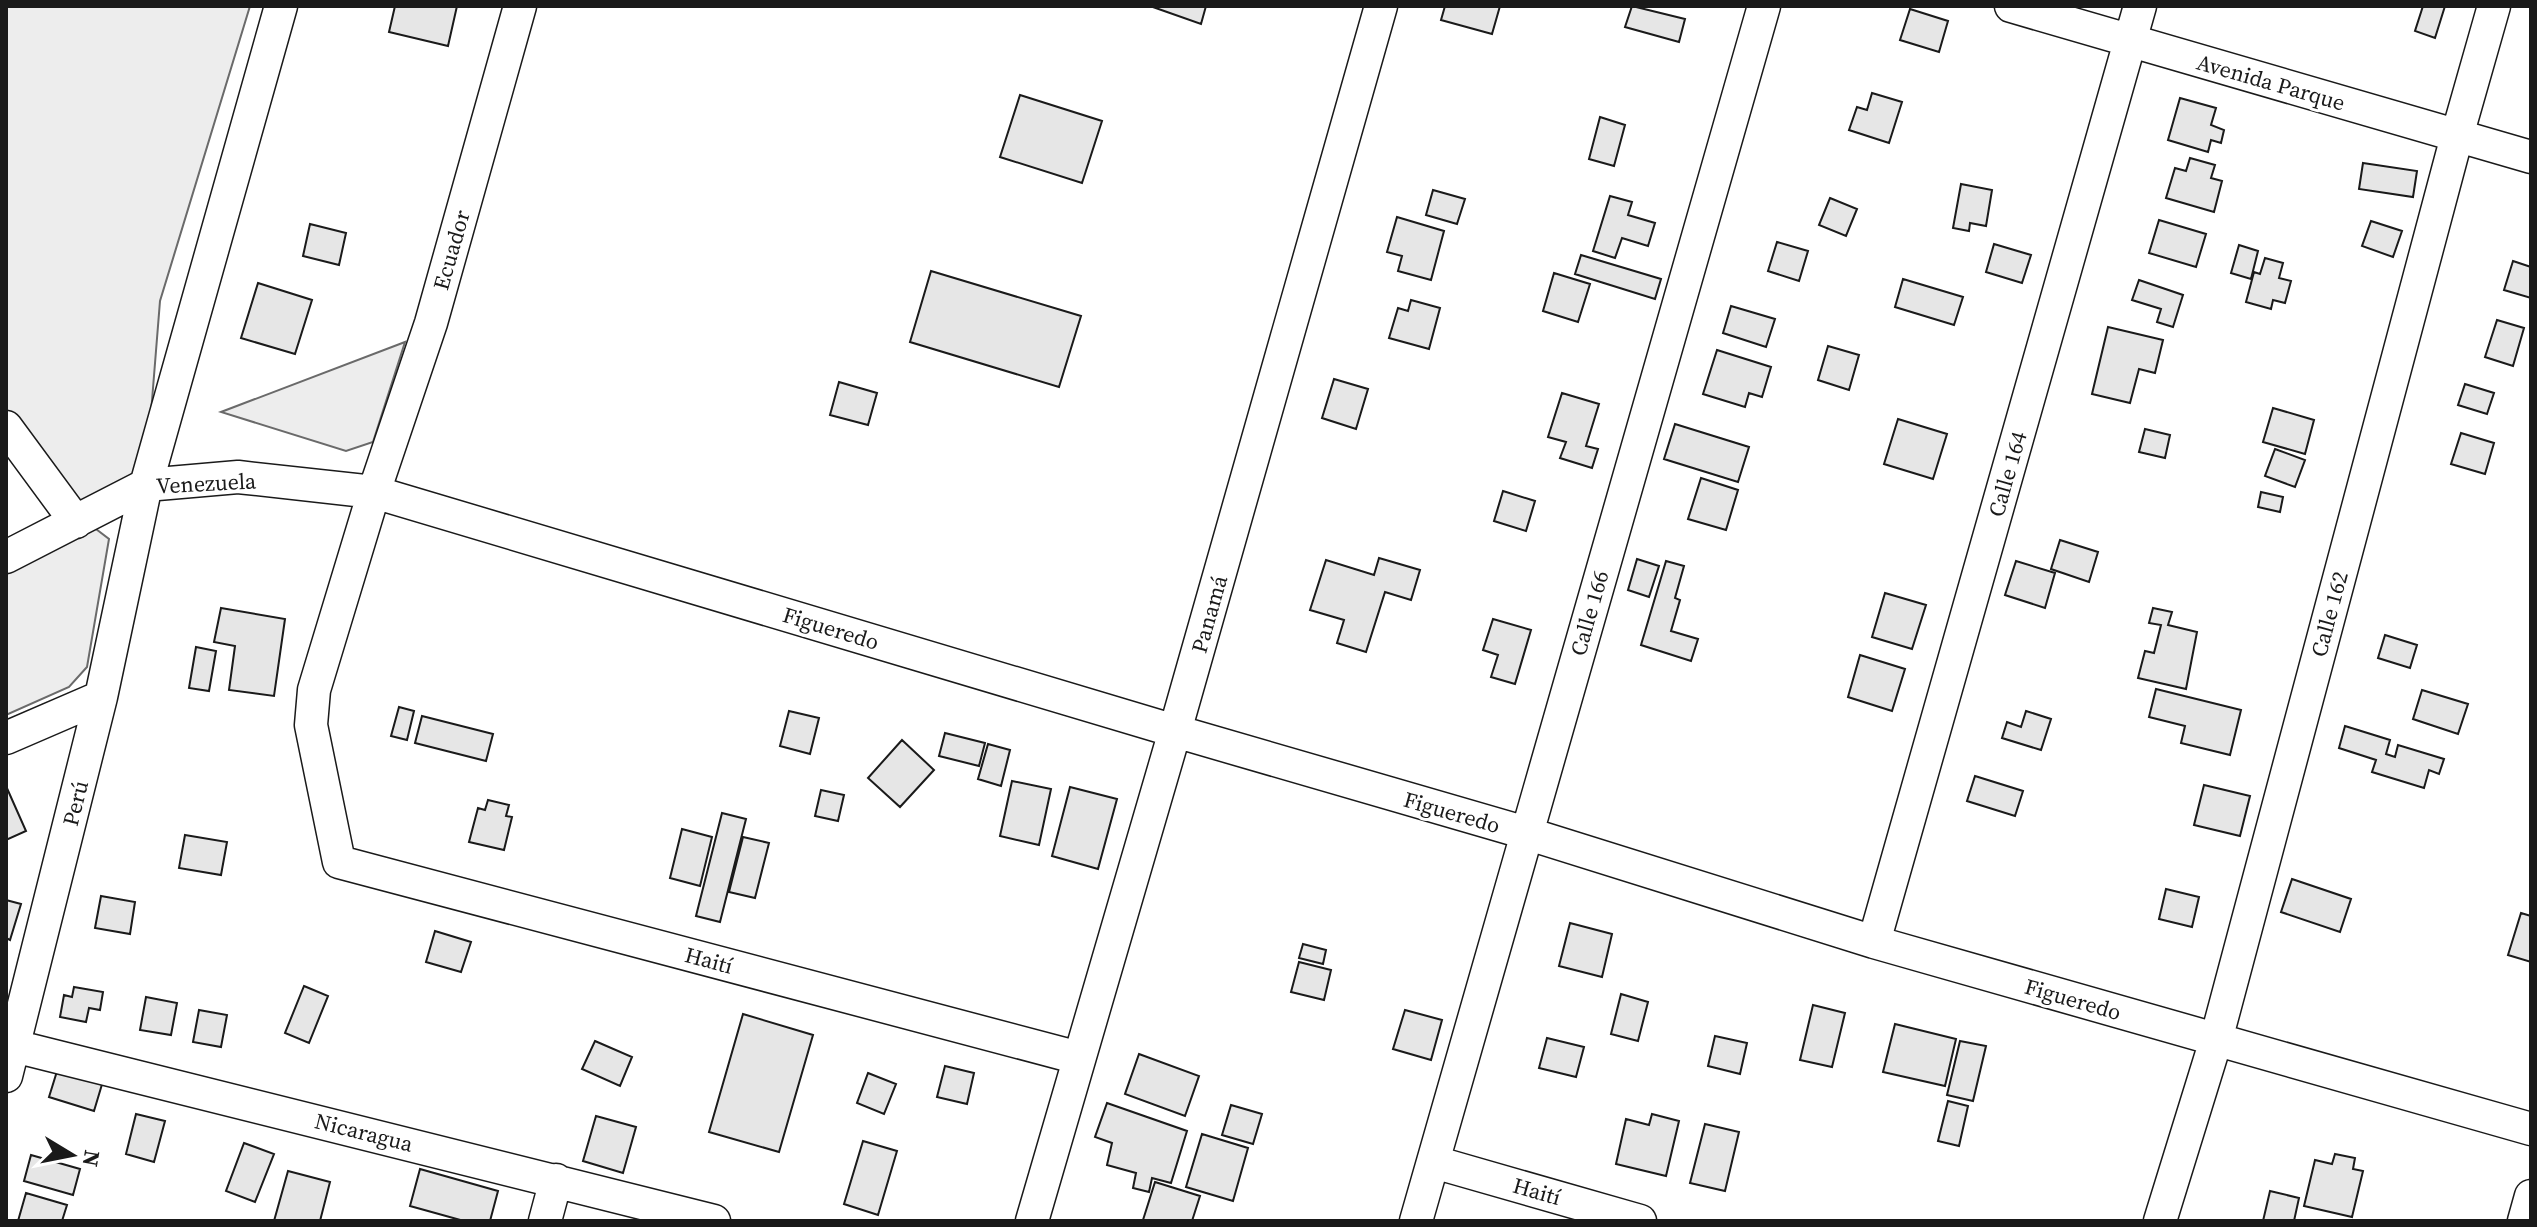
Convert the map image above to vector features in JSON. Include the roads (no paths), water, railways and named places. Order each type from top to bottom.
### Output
[{"type":"street","name":"Perú","points":[[10,1061],[101,697],[146,485],[281,6]]},
{"type":"street","name":"Ecuador","points":[[339,862],[311,725],[314,690],[374,492],[431,323],[520,6]]},
{"type":"street","name":"Panamá","points":[[1032,1221],[1381,6]]},
{"type":"street","name":"Calle 166","points":[[1416,1221],[1764,6]]},
{"type":"street","name":"Avenida Parque","points":[[2011,6],[2531,157]]},
{"type":"street","name":"Calle 164","points":[[1874,942],[2140,6]]},
{"type":"street","name":"Calle 162","points":[[2160,1221],[2216,1040],[2494,6]]},
{"type":"street","points":[[6,427],[76,522]]},
{"type":"street","name":"Venezuela","points":[[6,557],[146,485],[238,477],[374,492]]},
{"type":"street","name":"Figueredo","points":[[374,492],[1526,833],[1874,942],[2531,1129]]},
{"type":"street","points":[[6,738],[101,697]]},
{"type":"street","name":"Haití","points":[[339,862],[1079,1058]]},
{"type":"street","name":"Nicaragua","points":[[10,1061],[556,1180],[714,1221]]},
{"type":"street","name":"Haití","points":[[1434,1162],[1640,1221]]},
{"type":"street","points":[[545,1221],[556,1180]]},
{"type":"street","points":[[2524,1221],[2531,1196]]}]
